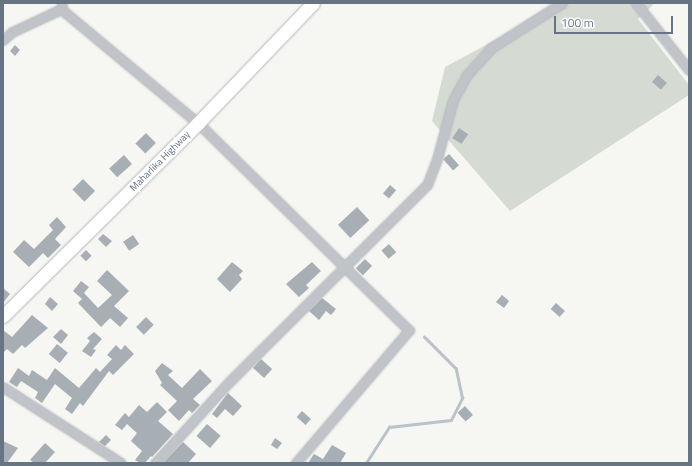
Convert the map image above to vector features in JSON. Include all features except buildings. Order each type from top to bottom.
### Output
[{"type":"highway","name":"Maharlika Highway","points":[[3,316],[198,123],[313,3]]},
{"type":"street","points":[[155,463],[230,381],[345,264],[427,185],[439,154],[453,100],[467,75],[491,48],[562,3]]},
{"type":"street","points":[[636,3],[689,70]]},
{"type":"street","points":[[3,40],[12,32],[62,6],[198,123],[345,264],[410,330],[296,463]]},
{"type":"street","points":[[3,387],[122,463]]},
{"type":"shaded area","points":[[556,3],[655,3],[638,19],[689,85],[689,95],[510,211],[432,121],[445,67],[521,26]]},
{"type":"waterway","points":[[366,463],[389,427],[451,420],[462,398],[456,369],[424,337]]}]
